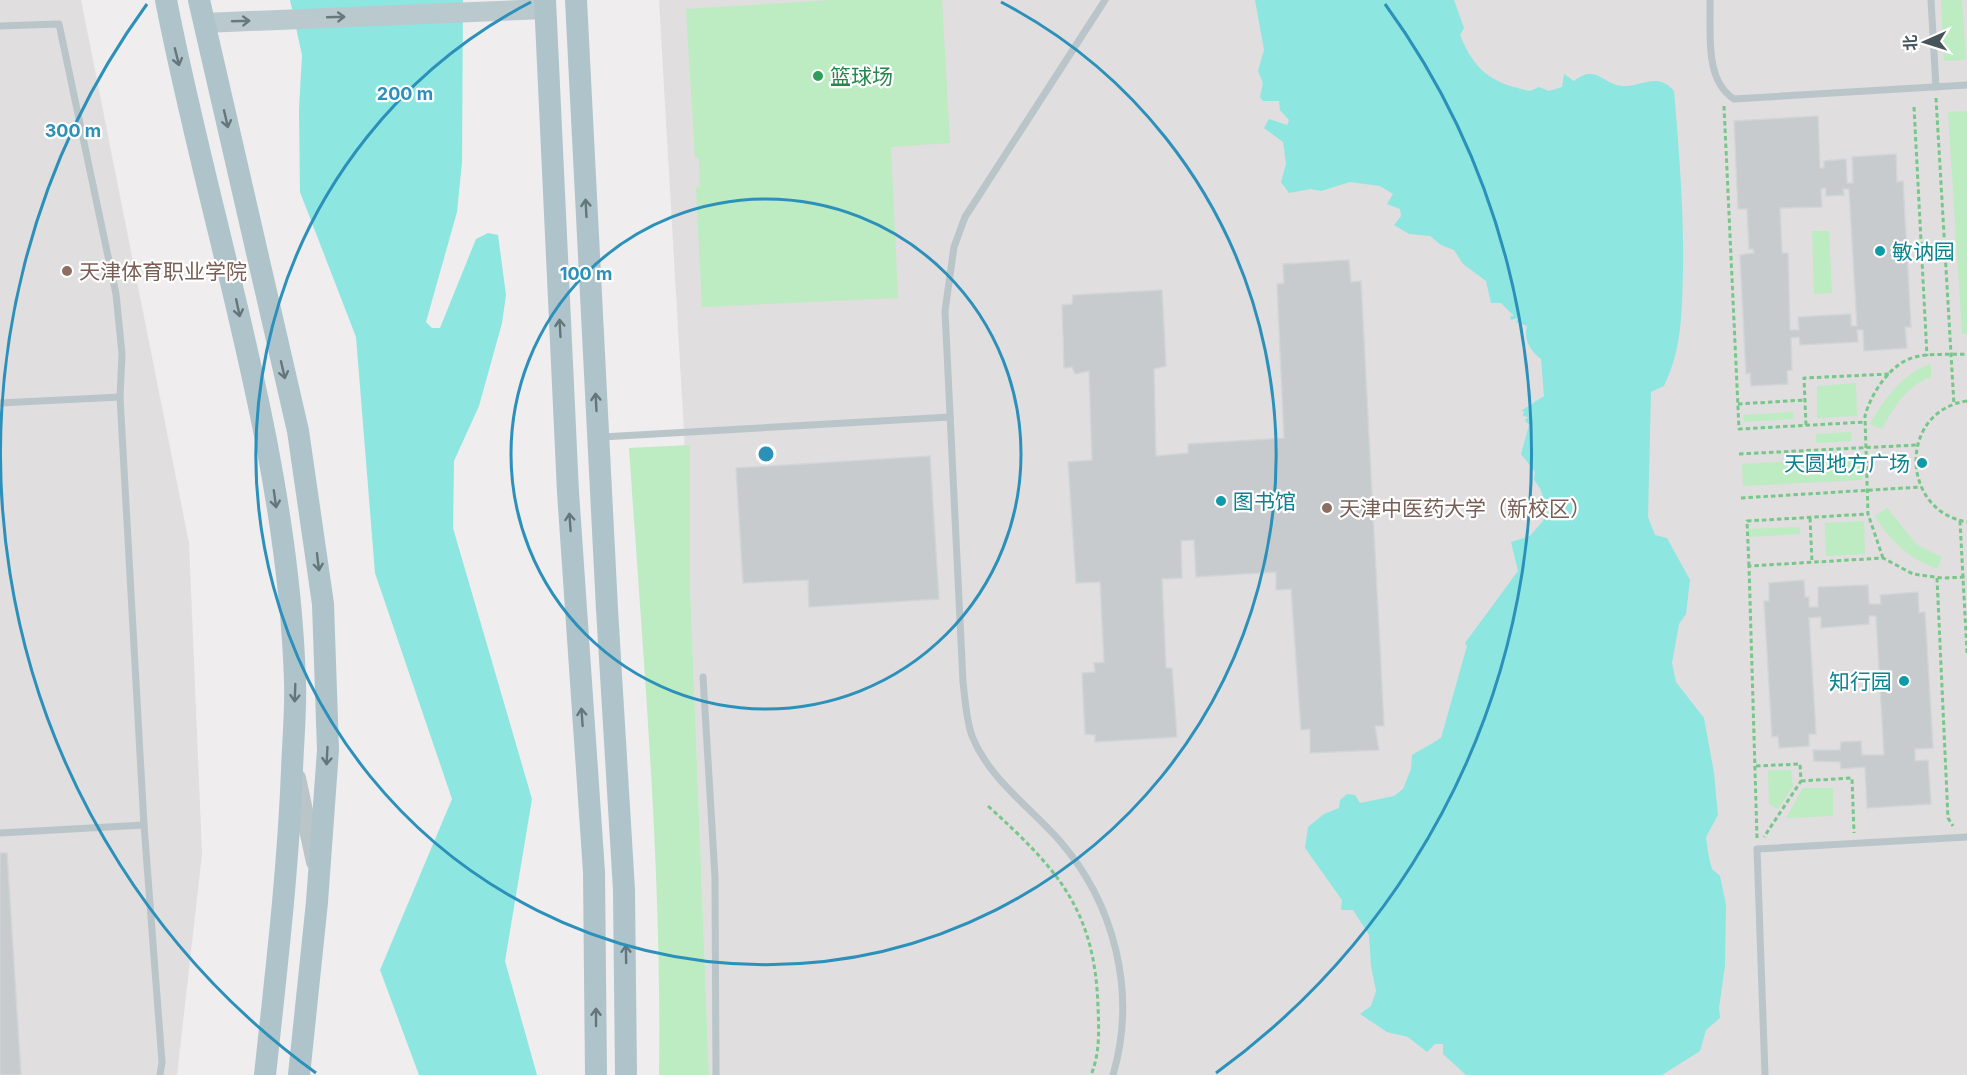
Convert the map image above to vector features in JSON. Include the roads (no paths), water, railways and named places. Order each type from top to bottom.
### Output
[{"type":"main road","points":[[166,0],[266,438],[286,573],[294,661],[289,837],[265,1075]]},
{"type":"main road","points":[[199,0],[298,431],[316,546],[326,656],[328,750],[299,1075]]},
{"type":"main road","points":[[576,0],[607,609],[624,890],[626,1075]]},
{"type":"main road","points":[[204,23],[486,11],[545,4],[568,492],[594,872],[596,1075]]},
{"type":"main road","points":[[594,872],[607,609]]},
{"type":"street","points":[[292,759],[318,876]]},
{"type":"lane","points":[[1105,0],[965,217],[948,280],[945,311],[963,682],[971,734],[982,757],[1000,780],[1075,860],[1106,917],[1119,961],[1123,1000],[1122,1031],[1113,1075]]},
{"type":"lane","points":[[1710,0],[1713,69],[1717,82],[1724,92],[1734,99],[1967,85]]},
{"type":"lane","points":[[1931,0],[1936,87]]},
{"type":"lane","points":[[0,26],[59,24],[117,294],[122,354],[120,397],[144,825],[162,1062],[160,1075]]},
{"type":"lane","points":[[0,403],[120,397]]},
{"type":"lane","points":[[598,438],[950,417]]},
{"type":"lane","points":[[703,677],[715,877],[716,1075]]},
{"type":"lane","points":[[0,833],[144,825]]},
{"type":"lane","points":[[1765,1075],[1757,849],[1967,837]]},
{"type":"water","points":[[290,0],[463,0],[462,162],[457,212],[426,322],[432,328],[440,328],[476,239],[488,233],[498,235],[506,295],[502,323],[479,406],[454,461],[453,528],[532,799],[505,961],[537,1075],[419,1075],[380,970],[452,799],[375,573],[356,337],[300,192],[299,109],[302,55]]},
{"type":"water","points":[[1255,0],[1454,0],[1464,28],[1460,35],[1466,48],[1479,67],[1495,80],[1530,91],[1539,87],[1549,91],[1562,87],[1564,74],[1574,81],[1582,76],[1594,74],[1622,86],[1649,81],[1662,82],[1674,91],[1683,225],[1681,315],[1678,344],[1670,372],[1664,386],[1651,392],[1648,517],[1655,535],[1667,538],[1690,580],[1686,614],[1679,624],[1672,663],[1676,682],[1704,718],[1714,773],[1718,815],[1706,837],[1712,869],[1720,876],[1726,905],[1725,966],[1719,1008],[1720,1018],[1706,1030],[1700,1051],[1662,1075],[1466,1075],[1443,1054],[1443,1044],[1435,1044],[1427,1052],[1408,1037],[1387,1032],[1360,1014],[1371,1006],[1376,991],[1371,966],[1369,935],[1353,910],[1341,910],[1342,900],[1305,848],[1308,827],[1324,814],[1339,808],[1340,800],[1347,794],[1355,795],[1360,803],[1394,796],[1403,789],[1411,769],[1412,755],[1441,738],[1467,646],[1465,643],[1518,571],[1511,542],[1530,536],[1543,521],[1544,518],[1540,518],[1548,512],[1540,488],[1534,480],[1535,472],[1521,454],[1529,425],[1525,420],[1528,417],[1523,416],[1524,411],[1521,411],[1544,396],[1541,359],[1529,345],[1526,336],[1527,326],[1516,322],[1518,318],[1511,320],[1510,316],[1514,316],[1501,303],[1491,303],[1486,281],[1463,264],[1454,250],[1441,245],[1430,236],[1409,234],[1394,225],[1401,216],[1400,209],[1387,204],[1393,194],[1380,186],[1350,182],[1321,191],[1311,189],[1289,193],[1281,182],[1286,164],[1283,142],[1264,128],[1269,119],[1287,125],[1289,120],[1280,110],[1279,101],[1263,101],[1260,97],[1263,83],[1258,71],[1264,50]]},
{"type":"place","name":"篮球场","points":[[818,76]]},
{"type":"place","name":"敏讷园","points":[[1880,251]]},
{"type":"place","name":"天津体育职业学院","points":[[67,271]]},
{"type":"place","name":"天圆地方广场","points":[[1922,463]]},
{"type":"place","name":"图书馆","points":[[1221,501]]},
{"type":"place","name":"天津中医药大学（新校区）","points":[[1327,508]]},
{"type":"place","name":"知行园","points":[[1904,681]]}]
